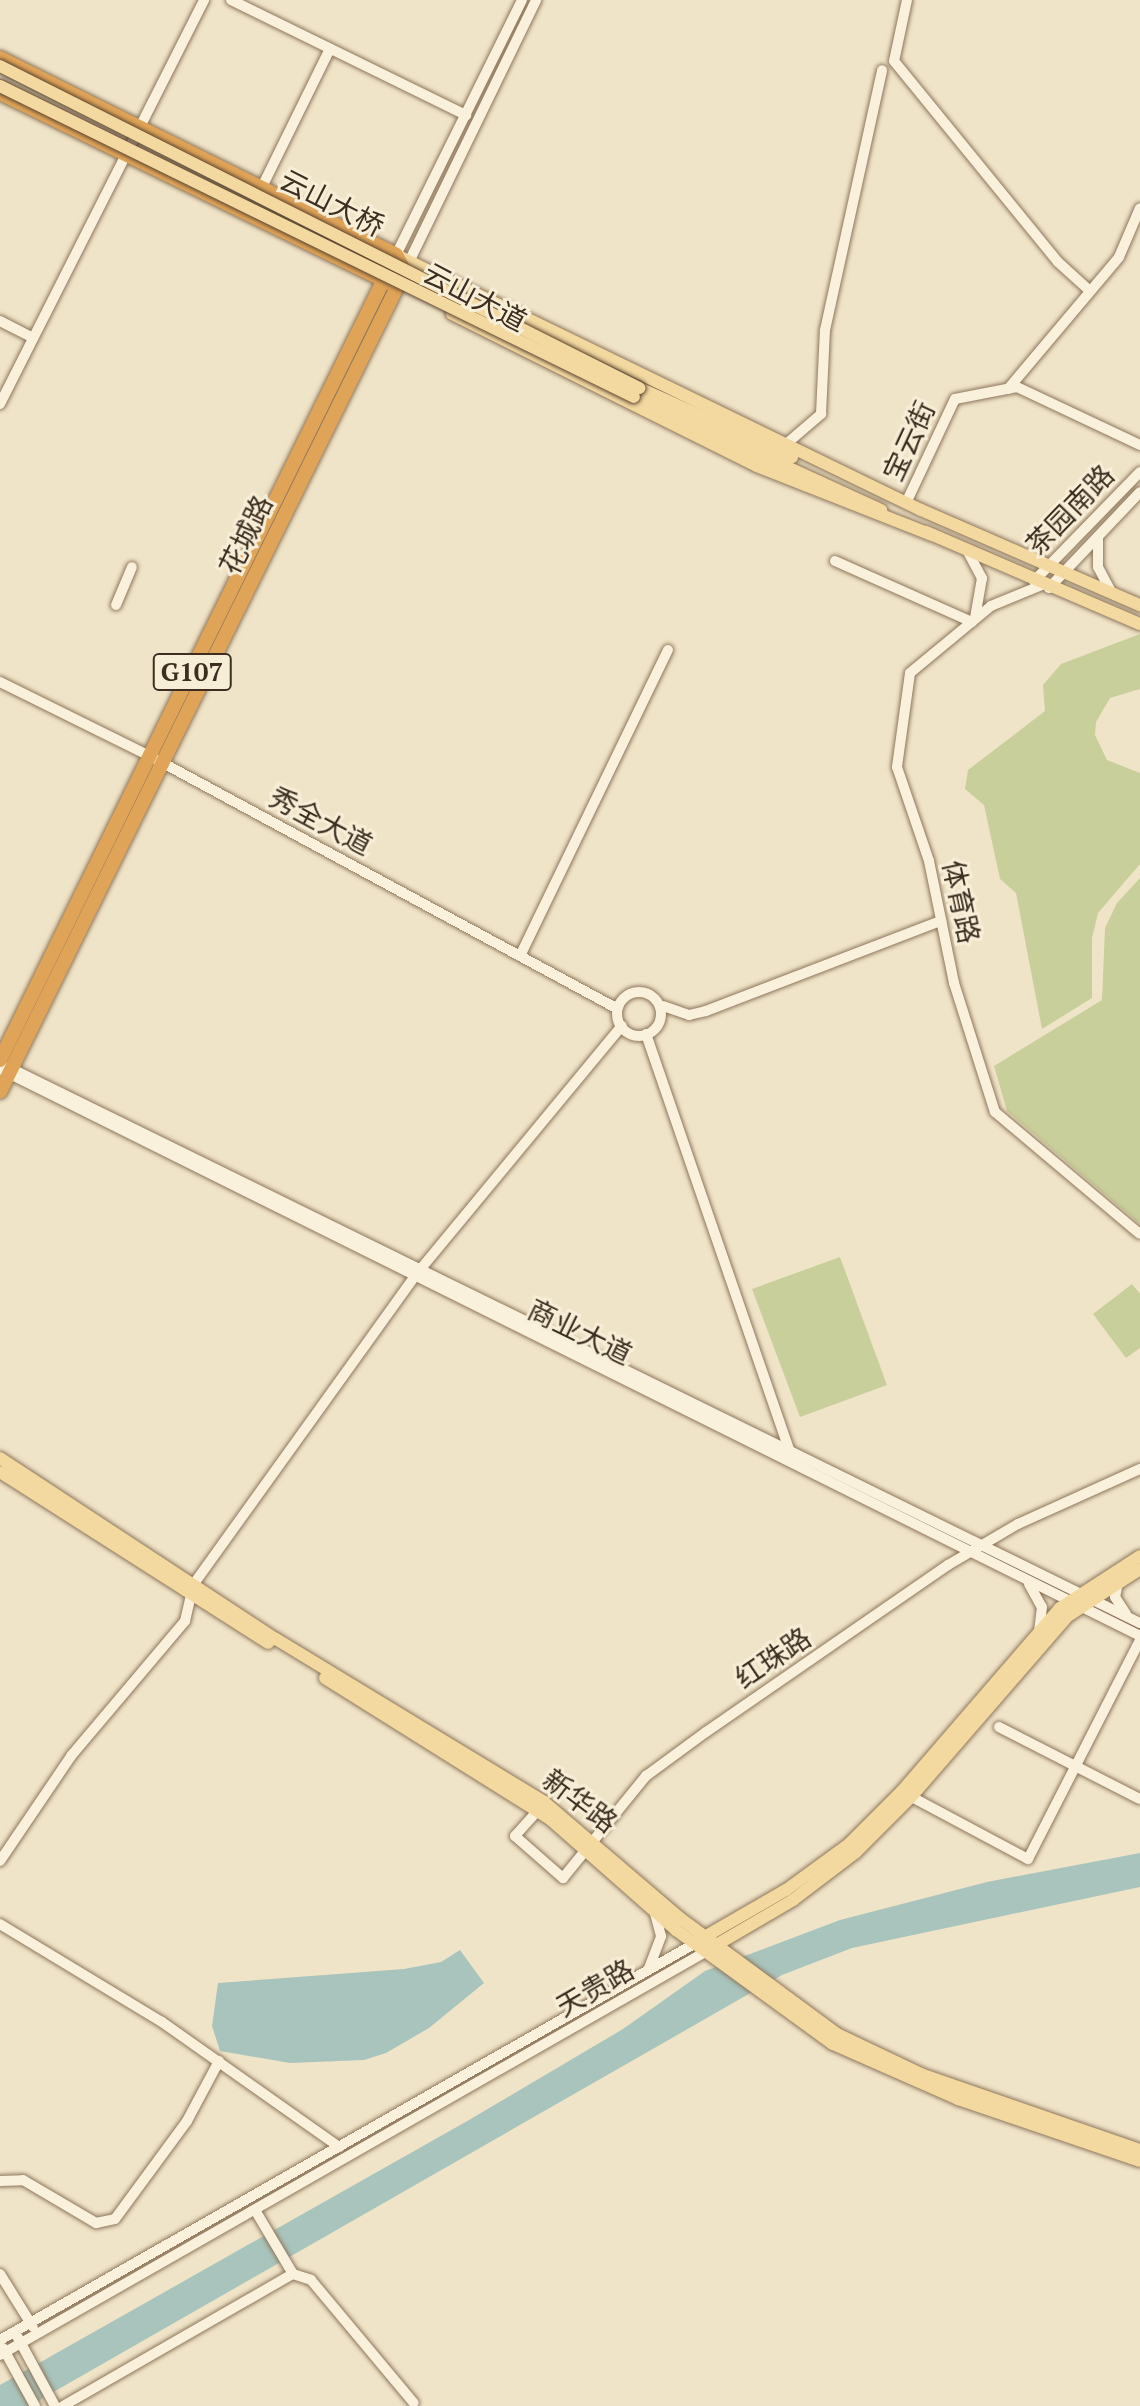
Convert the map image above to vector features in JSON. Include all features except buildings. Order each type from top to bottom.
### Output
[{"type":"highway","name":"云山大道","points":[[0,58],[141,127],[259,198],[332,222],[397,271]]},
{"type":"highway","name":"云山大道","points":[[0,93],[126,156],[397,271]]},
{"type":"highway","name":"花城路","points":[[0,1092],[4,1068],[397,271]]},
{"type":"main road","points":[[0,69],[259,198],[397,271]]},
{"type":"main road","name":"云山大桥","points":[[0,69],[637,393]]},
{"type":"main road","points":[[0,83],[259,198]]},
{"type":"main road","name":"云山大桥","points":[[0,83],[637,393]]},
{"type":"main road","name":"云山大道","points":[[397,271],[468,292],[921,510]]},
{"type":"main road","name":"云山大道","points":[[397,271],[653,418],[815,491],[932,535]]},
{"type":"main road","name":"云山大道","points":[[637,393],[921,510],[1140,605]]},
{"type":"main road","name":"云山大道","points":[[637,393],[968,552],[1140,624]]},
{"type":"main road","name":"新华路","points":[[0,1458],[192,1591]]},
{"type":"main road","name":"新华路","points":[[0,1472],[541,1806],[590,1844],[705,1944]]},
{"type":"main road","name":"天贵路","points":[[907,1794],[1039,1631],[1140,1556]]},
{"type":"main road","name":"天贵路","points":[[1085,1594],[1140,1569]]},
{"type":"main road","name":"天贵路","points":[[705,1944],[826,1876],[907,1794],[1073,1603]]},
{"type":"main road","name":"新华路","points":[[590,1844],[654,1911],[705,1944],[867,2062],[1140,2161]]},
{"type":"main road","name":"新华路","points":[[769,1992],[837,2034],[891,2062],[1140,2150]]},
{"type":"street","points":[[0,404],[204,0]]},
{"type":"street","points":[[231,0],[466,115]]},
{"type":"street","name":"花城路","points":[[397,271],[466,115],[522,0]]},
{"type":"street","name":"花城路","points":[[397,271],[536,0]]},
{"type":"street","points":[[907,0],[894,61],[1058,262],[1090,291]]},
{"type":"street","points":[[259,198],[330,49]]},
{"type":"street","points":[[785,445],[821,414],[825,330],[882,70]]},
{"type":"street","points":[[1008,389],[1119,257],[1140,208]]},
{"type":"street","points":[[0,321],[32,337]]},
{"type":"street","points":[[1008,389],[1017,387],[1140,445]]},
{"type":"street","name":"宝云街","points":[[906,503],[955,399],[1008,389]]},
{"type":"street","name":"茶园南路","points":[[1042,584],[1049,566],[1140,472]]},
{"type":"street","name":"茶园南路","points":[[1042,584],[1063,574],[1140,492]]},
{"type":"street","points":[[1098,537],[1098,567],[1113,594]]},
{"type":"street","points":[[835,561],[973,620],[982,578],[968,552]]},
{"type":"street","points":[[116,605],[132,567]]},
{"type":"street","name":"体育路","points":[[1042,584],[1013,594],[973,620],[910,673],[897,767],[929,861],[954,983],[995,1112],[1140,1234]]},
{"type":"street","points":[[520,956],[668,650]]},
{"type":"street","name":"秀全大道","points":[[0,682],[156,760],[616,1008]]},
{"type":"street","points":[[622,1026],[616,1008],[629,990],[689,1015],[941,921]]},
{"type":"street","points":[[646,1034],[659,1025],[663,1006]]},
{"type":"street","points":[[622,1026],[646,1034]]},
{"type":"street","points":[[0,1861],[71,1756],[185,1621],[192,1591],[418,1273],[622,1026]]},
{"type":"street","points":[[646,1034],[795,1465]]},
{"type":"street","name":"商业大道","points":[[4,1068],[418,1273],[1135,1620]]},
{"type":"street","name":"商业大道","points":[[418,1273],[1140,1638]]},
{"type":"street","name":"红珠路","points":[[541,1806],[515,1836],[563,1878],[646,1776],[982,1545],[1075,1495],[1140,1469]]},
{"type":"street","points":[[1022,1578],[1041,1601],[1039,1631]]},
{"type":"street","points":[[1121,1579],[1115,1597],[1135,1620]]},
{"type":"street","points":[[907,1794],[1028,1859],[1140,1638]]},
{"type":"street","points":[[999,1727],[1140,1799]]},
{"type":"street","points":[[647,1971],[661,1936],[654,1911]]},
{"type":"street","points":[[0,1924],[219,2061],[339,2147]]},
{"type":"street","name":"天贵路","points":[[1,2347],[15,2331],[30,2322],[647,1971],[705,1944]]},
{"type":"street","name":"天贵路","points":[[1,2347],[21,2342],[255,2210],[705,1944]]},
{"type":"street","points":[[0,2181],[23,2180],[96,2223],[115,2219],[187,2121],[219,2061]]},
{"type":"street","points":[[255,2210],[291,2270],[311,2280],[414,2403]]},
{"type":"street","points":[[63,2406],[291,2270]]},
{"type":"street","points":[[0,2274],[36,2333]]},
{"type":"street","points":[[15,2331],[53,2402]]},
{"type":"street","points":[[1,2347],[35,2406]]},
{"type":"green space","points":[[1140,634],[1140,689],[1110,698],[1096,722],[1095,735],[1107,760],[1140,773],[1140,864],[1098,913],[1092,938],[1092,998],[1042,1029],[1016,893],[1000,879],[984,805],[965,789],[968,770],[1045,711],[1043,685],[1061,664]]},
{"type":"green space","points":[[1140,878],[1140,1224],[1007,1111],[994,1066],[1102,1000],[1105,928],[1117,903]]},
{"type":"green space","points":[[840,1257],[887,1385],[800,1417],[752,1289]]},
{"type":"green space","points":[[1132,1284],[1140,1294],[1140,1348],[1126,1358],[1093,1314]]},
{"type":"water","points":[[1140,1853],[1140,1887],[852,1948],[782,1975],[29,2406],[0,2406],[0,2385],[469,2120],[623,2029],[705,1971],[840,1920],[987,1882]]},
{"type":"water","points":[[460,1950],[484,1983],[429,2028],[386,2053],[364,2060],[290,2063],[220,2051],[212,2026],[218,1983],[404,1969],[441,1962]]}]
